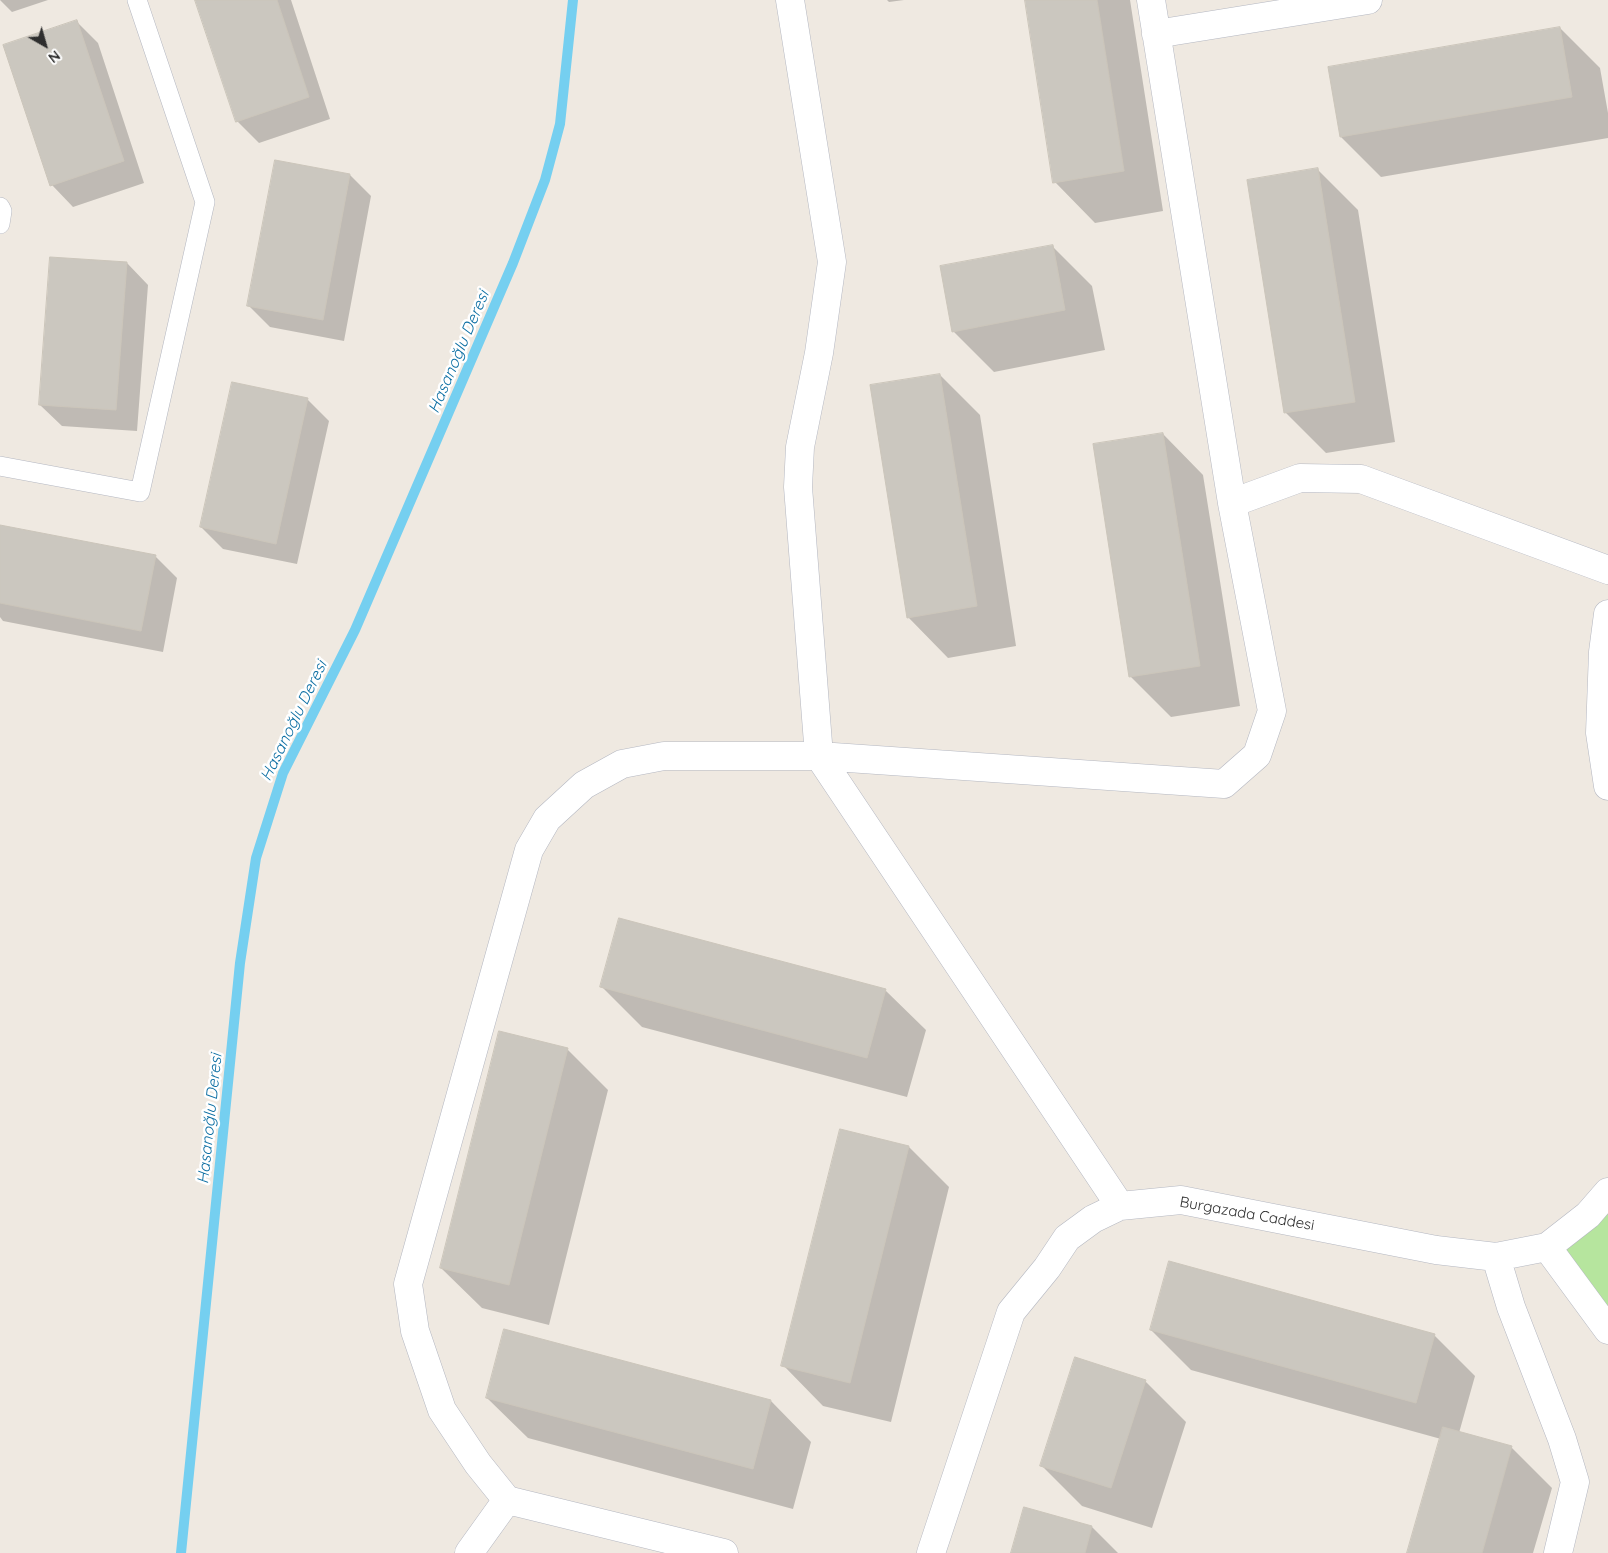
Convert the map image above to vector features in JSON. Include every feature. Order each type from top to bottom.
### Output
[{"type":"street","points":[[790,0],[832,262],[819,353],[800,447],[798,488],[819,756],[1120,1206]]},
{"type":"street","points":[[724,1553],[507,1500],[478,1464],[442,1410],[414,1331],[408,1284],[529,850],[547,818],[584,785],[622,764],[664,756],[819,756],[1224,784],[1257,755],[1272,711],[1232,503],[1151,0]]},
{"type":"street","points":[[1156,34],[1368,0]]},
{"type":"street","points":[[1232,503],[1300,478],[1361,479],[1608,570]]},
{"type":"street","points":[[1608,614],[1603,652],[1600,733],[1608,786]]},
{"type":"street","name":"Burgazada Caddesi","points":[[930,1553],[1010,1312],[1047,1268],[1067,1238],[1093,1219],[1120,1206],[1181,1200],[1436,1250],[1496,1257],[1547,1247],[1588,1215],[1608,1192]]},
{"type":"street","points":[[1547,1247],[1608,1330]]},
{"type":"street","points":[[1496,1257],[1511,1307],[1562,1439],[1575,1482],[1558,1553]]},
{"type":"street","points":[[469,1553],[507,1500]]},
{"type":"lane","points":[[0,466],[140,492],[205,202],[137,0]]},
{"type":"lane","points":[[0,207],[2,211],[0,224]]},
{"type":"green space","points":[[1608,1192],[1608,1330],[1547,1247]]},
{"type":"building","points":[[195,0],[277,0],[309,97],[236,122]]},
{"type":"building","points":[[1025,0],[1097,0],[1124,171],[1053,183]]},
{"type":"building","points":[[77,20],[124,161],[50,186],[3,45]]},
{"type":"building","points":[[1560,27],[1572,97],[1340,137],[1328,67]]},
{"type":"building","points":[[275,160],[350,174],[323,320],[247,306]]},
{"type":"building","points":[[1318,168],[1355,402],[1284,413],[1247,180]]},
{"type":"building","points":[[1053,245],[1065,310],[952,332],[940,266]]},
{"type":"building","points":[[50,257],[127,262],[116,410],[39,405]]},
{"type":"building","points":[[940,374],[977,606],[907,618],[870,385]]},
{"type":"building","points":[[232,382],[308,398],[276,544],[200,527]]},
{"type":"building","points":[[1163,433],[1200,666],[1129,677],[1093,444]]},
{"type":"building","points":[[0,525],[156,555],[141,631],[0,603]]},
{"type":"building","points":[[619,918],[886,989],[867,1058],[600,987]]},
{"type":"building","points":[[499,1031],[568,1048],[509,1285],[440,1268]]},
{"type":"building","points":[[840,1129],[909,1146],[850,1383],[781,1366]]},
{"type":"building","points":[[1169,1261],[1435,1334],[1416,1403],[1150,1330]]},
{"type":"building","points":[[504,1329],[771,1400],[753,1469],[486,1398]]},
{"type":"building","points":[[1075,1357],[1146,1380],[1111,1488],[1040,1466]]},
{"type":"building","points":[[1443,1427],[1512,1446],[1482,1553],[1407,1553]]},
{"type":"building","points":[[1024,1507],[1092,1526],[1085,1553],[1011,1553]]},
{"type":"waterway","name":"Hasanoğlu Deresi","points":[[181,1553],[240,963],[256,858],[283,773],[355,630],[513,263],[545,180],[560,124],[573,0]]}]
